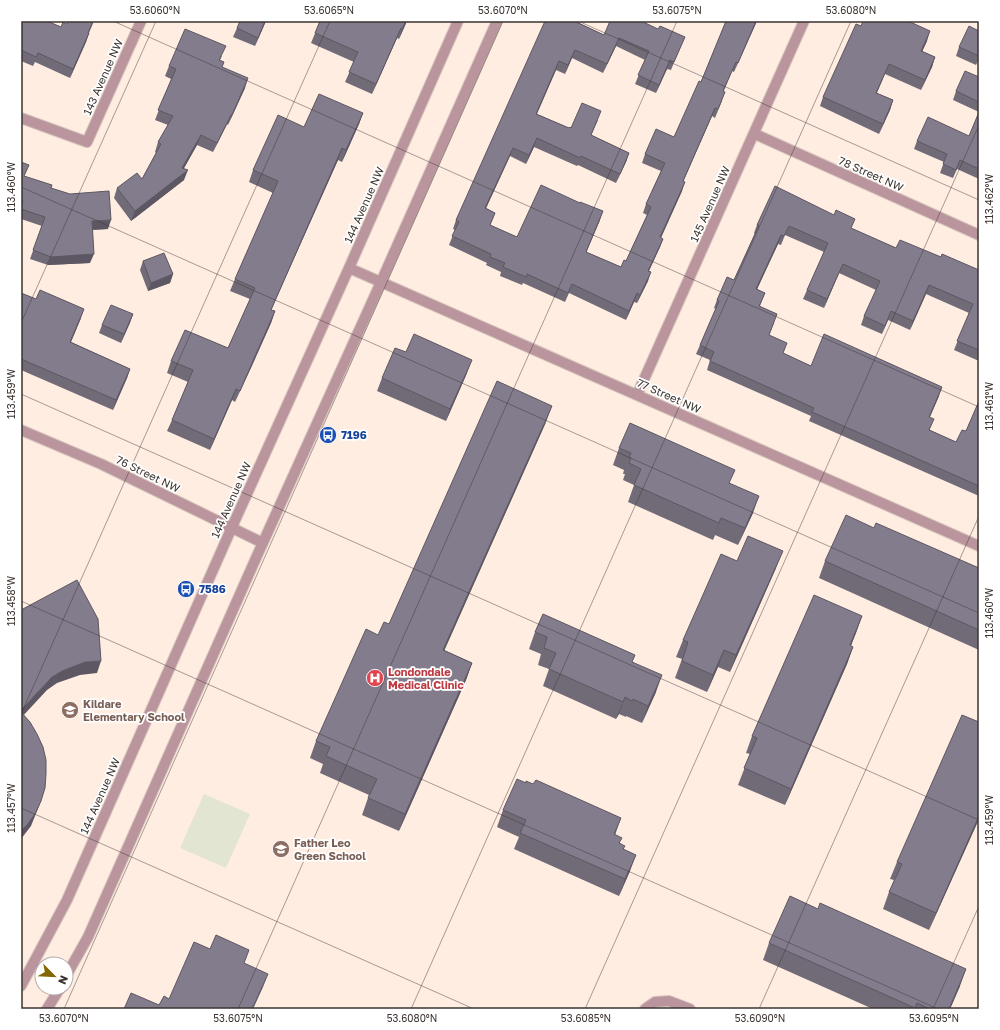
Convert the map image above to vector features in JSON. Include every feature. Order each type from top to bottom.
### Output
[{"type":"street","name":"143 Avenue NW","points":[[21,118],[87,142],[141,21]]},
{"type":"street","name":"144 Avenue NW","points":[[21,986],[67,900],[232,527],[350,268],[458,21]]},
{"type":"street","points":[[74,962],[88,937],[497,21]]},
{"type":"street","name":"145 Avenue NW","points":[[637,395],[755,134],[804,21]]},
{"type":"street","name":"78 Street NW","points":[[755,134],[979,235]]},
{"type":"street","name":"77 Street NW","points":[[350,268],[979,546]]},
{"type":"street","name":"76 Street NW","points":[[21,430],[101,464],[263,543]]},
{"type":"street","points":[[47,1009],[55,996]]},
{"type":"street","points":[[645,1009],[655,1002],[670,1001],[690,1009]]},
{"type":"green space","points":[[204,794],[250,814],[226,868],[180,848]]},
{"type":"building","points":[[21,21],[47,21],[61,27],[63,22],[67,24],[68,21],[93,21],[73,69],[38,53],[36,57],[21,50]]},
{"type":"building","points":[[240,21],[265,21],[258,38],[237,28]]},
{"type":"building","points":[[320,21],[406,21],[402,29],[401,28],[376,84],[349,72],[358,52],[315,33]]},
{"type":"building","points":[[545,21],[574,21],[604,35],[610,21],[641,21],[658,29],[660,26],[685,37],[674,62],[670,60],[659,85],[638,75],[649,51],[619,38],[607,64],[575,50],[568,65],[559,61],[536,114],[571,128],[582,103],[601,111],[591,135],[629,153],[620,174],[581,156],[580,158],[537,138],[529,155],[513,148],[485,208],[495,213],[490,225],[517,237],[541,185],[580,203],[603,211],[586,252],[621,267],[624,260],[626,261],[651,207],[646,204],[665,163],[645,154],[656,129],[674,137],[699,81],[701,82],[726,21],[756,21],[738,63],[736,62],[723,91],[725,92],[718,109],[715,108],[683,181],[685,182],[660,237],[663,239],[648,271],[651,272],[640,295],[637,293],[629,311],[572,284],[568,293],[527,274],[526,277],[503,267],[505,263],[490,257],[491,254],[452,236],[459,222],[456,220]]},
{"type":"building","points":[[863,21],[908,21],[930,31],[921,51],[935,57],[925,80],[889,64],[876,93],[893,100],[883,124],[823,97],[856,24],[861,26]]},
{"type":"building","points":[[969,26],[979,31],[979,56],[959,47]]},
{"type":"building","points":[[185,29],[226,46],[219,60],[224,62],[222,67],[248,78],[232,115],[217,143],[201,135],[182,168],[188,170],[135,211],[117,188],[137,173],[142,179],[161,144],[158,142],[173,116],[158,110],[176,69],[169,66]]},
{"type":"building","points":[[965,71],[979,77],[979,102],[956,91]]},
{"type":"building","points":[[319,94],[363,113],[346,150],[342,148],[271,310],[275,311],[240,391],[236,389],[214,439],[172,420],[193,370],[171,361],[185,330],[228,348],[255,288],[235,279],[278,181],[253,170],[278,115],[304,127]]},
{"type":"building","points":[[979,112],[979,169],[960,160],[956,170],[943,164],[947,154],[917,141],[928,117],[969,136]]},
{"type":"building","points":[[21,162],[29,165],[24,176],[52,185],[51,188],[70,194],[109,191],[111,220],[92,221],[94,254],[51,257],[33,250],[45,217],[21,209],[23,201],[21,200]]},
{"type":"building","points":[[775,186],[834,215],[836,210],[855,219],[851,228],[896,248],[900,240],[941,257],[942,254],[979,270],[979,350],[957,341],[973,304],[929,285],[913,321],[891,311],[885,326],[864,316],[880,281],[843,264],[827,299],[807,290],[828,243],[789,226],[784,236],[781,235],[756,289],[765,293],[759,306],[777,314],[769,335],[787,343],[783,353],[811,366],[824,334],[942,387],[929,417],[934,419],[929,430],[956,442],[962,430],[966,431],[979,401],[979,486],[812,412],[814,408],[710,361],[714,352],[700,345],[719,301],[717,300],[727,277],[734,280]]},
{"type":"building","points":[[164,253],[173,274],[151,283],[143,261]]},
{"type":"building","points":[[40,290],[84,309],[70,342],[130,369],[116,400],[21,359],[21,293],[36,299]]},
{"type":"building","points":[[111,305],[133,314],[124,334],[102,325]]},
{"type":"building","points":[[414,334],[472,360],[450,409],[382,378],[395,348],[406,352]]},
{"type":"building","points":[[497,381],[552,406],[443,650],[472,663],[405,814],[368,798],[377,779],[326,756],[330,747],[316,741],[366,629],[378,635],[384,622],[389,624]]},
{"type":"building","points":[[630,423],[735,470],[729,483],[759,496],[745,528],[721,518],[719,523],[634,485],[641,469],[629,463],[631,453],[619,448]]},
{"type":"building","points":[[846,515],[874,528],[876,523],[979,568],[979,630],[825,561]]},
{"type":"building","points":[[748,536],[783,551],[736,655],[724,650],[713,675],[682,661],[688,642],[683,640],[721,554],[737,561]]},
{"type":"building","points":[[77,580],[98,619],[101,661],[85,662],[62,671],[52,677],[21,710],[21,610]]},
{"type":"building","points":[[814,595],[862,616],[850,645],[853,647],[791,789],[744,768],[757,738],[752,736]]},
{"type":"building","points":[[543,614],[635,655],[632,662],[662,675],[648,706],[625,697],[623,702],[549,669],[556,653],[544,648],[547,637],[535,632]]},
{"type":"building","points":[[21,712],[30,722],[43,747],[46,760],[46,774],[45,788],[41,801],[35,814],[21,831]]},
{"type":"building","points":[[962,715],[979,722],[979,816],[936,913],[889,892],[902,864],[897,862]]},
{"type":"building","points":[[517,779],[533,784],[536,780],[621,818],[614,834],[622,838],[619,843],[625,846],[623,849],[636,855],[625,879],[520,833],[526,820],[503,810]]},
{"type":"building","points":[[790,896],[818,909],[820,903],[966,969],[949,1009],[930,1009],[917,1003],[915,1008],[769,943]]},
{"type":"building","points":[[216,935],[249,950],[244,963],[268,974],[252,1009],[124,1009],[131,993],[159,1005],[164,996],[169,999],[194,942],[210,949]]},
{"type":"place","name":"7196","points":[[328,435]]},
{"type":"place","name":"7586","points":[[186,589]]},
{"type":"place","name":"Londondale Medical Clinic","points":[[375,678]]},
{"type":"place","name":"Kildare Elementary School","points":[[70,710]]},
{"type":"place","name":"Father Leo Green School","points":[[281,849]]}]
